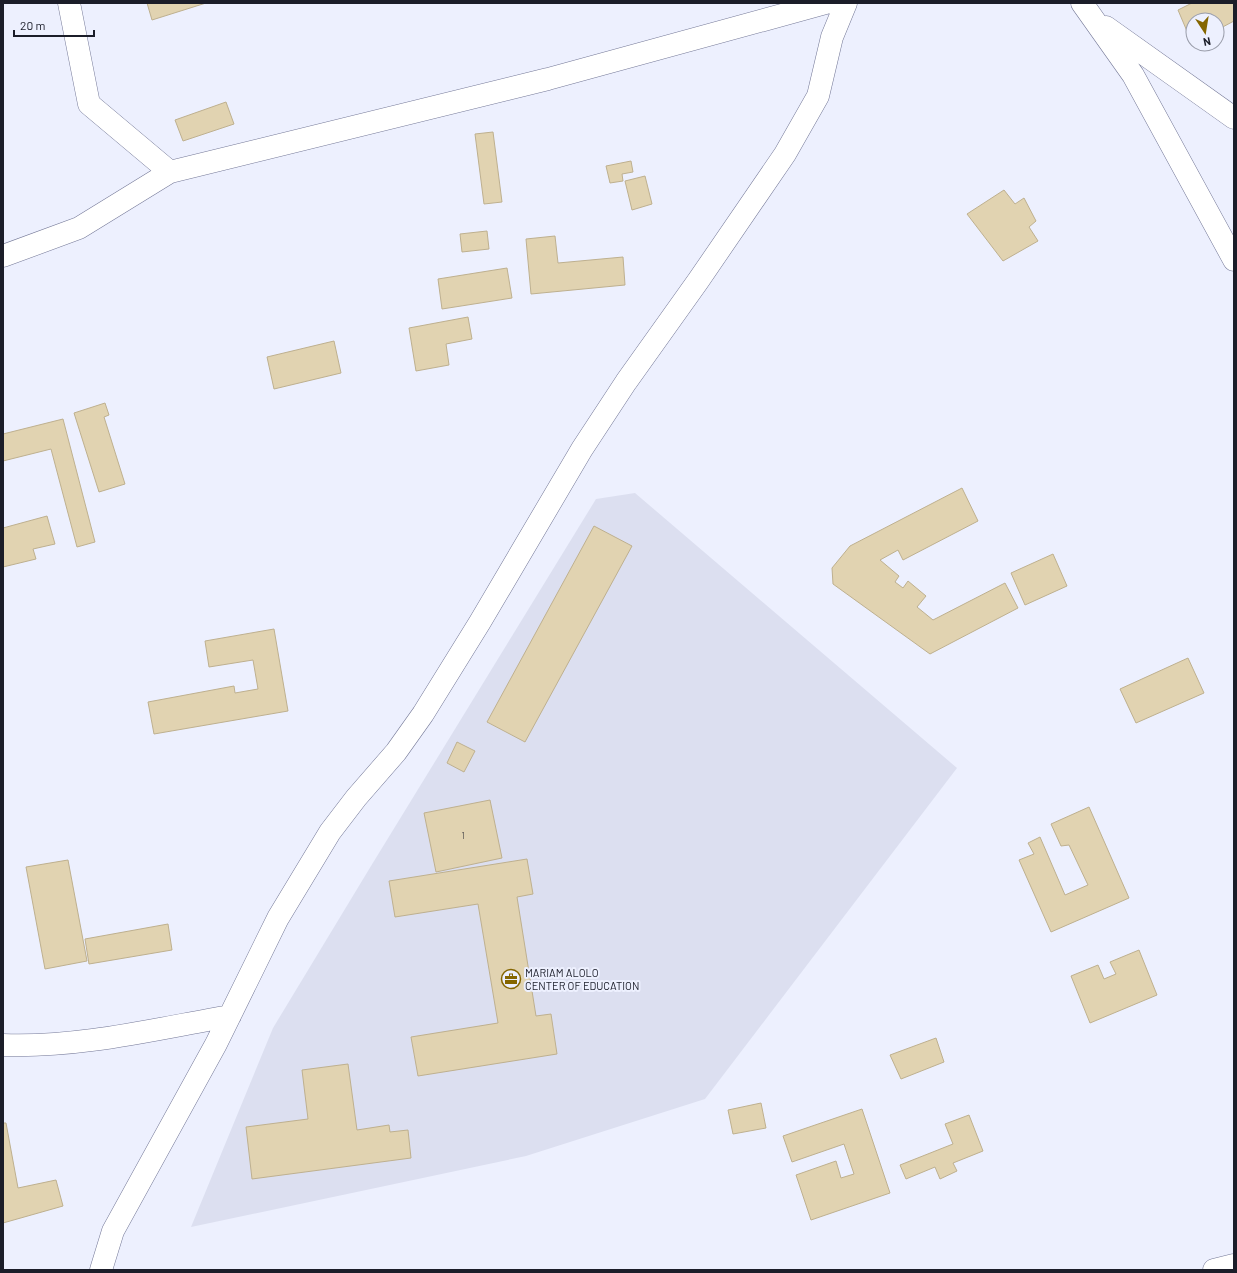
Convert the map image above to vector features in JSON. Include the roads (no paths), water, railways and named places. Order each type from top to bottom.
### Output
[{"type":"street","points":[[68,3],[89,104],[170,172]]},
{"type":"street","points":[[3,256],[79,228],[170,172],[548,79],[826,3]]},
{"type":"street","points":[[101,1270],[113,1231],[189,1095],[278,918],[330,832],[356,798],[396,752],[423,714],[480,622],[582,448],[626,382],[698,281],[785,154],[818,96],[832,37],[846,3]]},
{"type":"street","points":[[1087,10],[1234,118]]},
{"type":"street","points":[[1087,10],[1133,75],[1234,260]]},
{"type":"street","points":[[3,1045],[29,1046],[110,1037],[230,1016]]},
{"type":"street","points":[[1214,1270],[1234,1265]]},
{"type":"place","name":"MARIAM ALOLO CENTER OF EDUCATION","points":[[511,979]]}]
